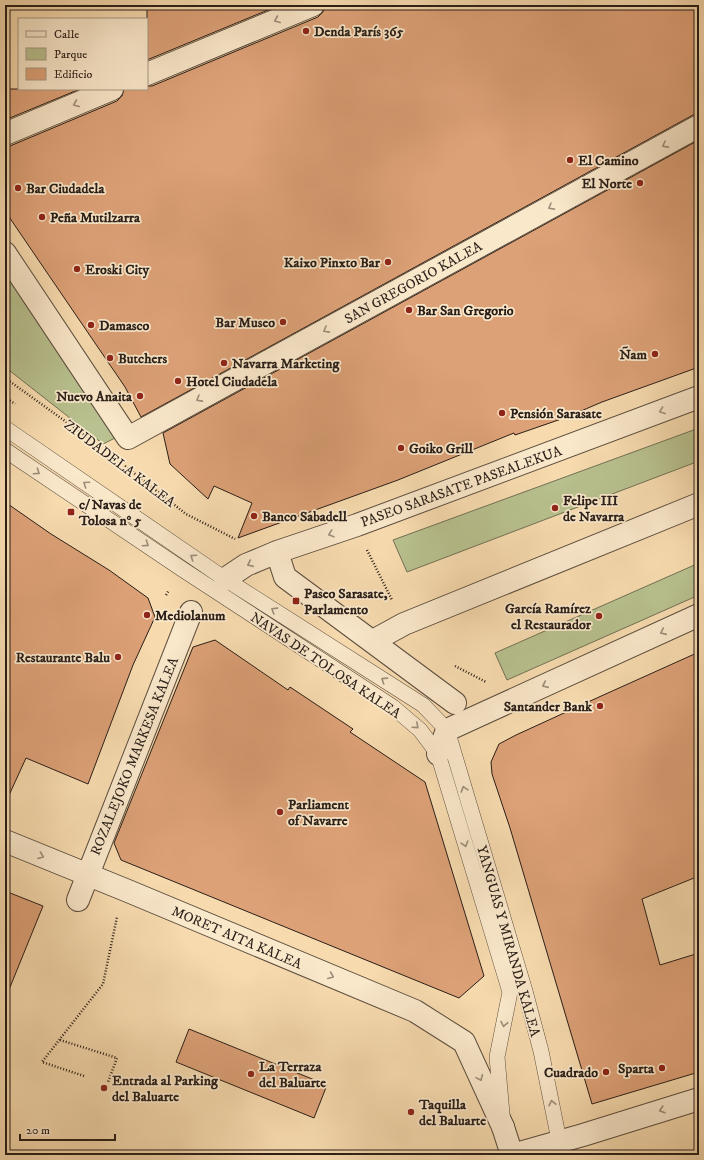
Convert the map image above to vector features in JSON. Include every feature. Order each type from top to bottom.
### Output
[{"type":"street","points":[[148,74],[313,5]]},
{"type":"street","points":[[5,134],[110,90]]},
{"type":"street","name":"SAN GREGORIO KALEA","points":[[128,438],[699,126]]},
{"type":"street","name":"ZIUDADELA KALEA","points":[[5,253],[128,438]]},
{"type":"street","name":"PASEO SARASATE PASEALEKUA","points":[[225,579],[246,565],[277,552],[357,525],[699,397]]},
{"type":"street","points":[[373,642],[404,624],[699,504]]},
{"type":"street","points":[[277,552],[285,577],[455,703]]},
{"type":"street","name":"ROZALEJOKO MARKESA KALEA","points":[[78,900],[191,612]]},
{"type":"street","points":[[438,754],[446,730],[699,616]]},
{"type":"street","name":"MORET AITA KALEA","points":[[5,841],[88,874],[415,1011],[464,1042],[503,1127]]},
{"type":"street","points":[[503,1127],[512,1155],[561,1148],[699,1099]]},
{"type":"lane","name":"NAVAS DE TOLOSA KALEA","points":[[5,428],[225,579],[423,705],[446,730]]},
{"type":"lane","name":"NAVAS DE TOLOSA KALEA","points":[[5,450],[188,573],[393,707],[420,730],[438,754],[510,992],[497,1057],[503,1127]]},
{"type":"lane","name":"YANGUAS Y MIRANDA KALEA","points":[[446,730],[527,999],[541,1051],[561,1148]]},
{"type":"path","name":"ZIUDADELA KALEA","points":[[5,378],[100,446]]},
{"type":"path","name":"ZIUDADELA KALEA","points":[[124,465],[186,514],[239,541]]},
{"type":"path","points":[[84,1076],[42,1062],[104,984],[113,941]]},
{"type":"path","points":[[60,1040],[117,1058],[108,1082]]},
{"type":"green space","points":[[5,265],[119,436],[103,444],[5,367]]},
{"type":"green space","points":[[699,428],[699,461],[407,572],[393,540]]},
{"type":"green space","points":[[699,563],[699,595],[507,680],[495,653]]},
{"type":"building","points":[[147,5],[280,5],[148,60]]},
{"type":"building","points":[[325,5],[699,5],[699,114],[693,115],[141,417],[125,387],[5,211],[5,146],[10,146],[117,101],[122,96],[124,90],[148,90],[148,86],[152,86],[318,17],[323,12]]},
{"type":"building","points":[[5,89],[78,90],[5,120]]},
{"type":"building","points":[[699,140],[699,367],[602,402],[567,417],[515,435],[514,433],[398,480],[238,538],[252,503],[214,486],[208,499],[170,464],[163,433]]},
{"type":"building","points":[[5,502],[51,534],[109,570],[148,598],[155,617],[133,665],[88,784],[26,758],[5,804]]},
{"type":"building","name":"Parliament of Navarre","points":[[215,640],[288,690],[290,687],[353,729],[350,732],[425,782],[484,976],[459,998],[121,860],[114,843],[193,647]]},
{"type":"building","points":[[699,652],[699,876],[642,899],[660,965],[699,953],[699,1072],[592,1104],[510,828],[492,774],[491,762],[499,744],[516,735]]},
{"type":"building","points":[[5,891],[43,906],[6,997],[5,997]]},
{"type":"building","name":"La Terraza del Baluarte","points":[[189,1029],[327,1085],[314,1118],[176,1062]]},
{"type":"place","name":"Denda París 365","points":[[306,31]]},
{"type":"place","name":"El Camino","points":[[570,160]]},
{"type":"place","name":"El Norte","points":[[640,183]]},
{"type":"place","name":"Bar Ciudadela","points":[[18,188]]},
{"type":"place","name":"Peña Mutilzarra","points":[[42,217]]},
{"type":"place","name":"Kaixo Pinxto Bar","points":[[388,262]]},
{"type":"place","name":"Eroski City","points":[[77,269]]},
{"type":"place","name":"Bar San Gregorio","points":[[409,310]]},
{"type":"place","name":"Bar Museo","points":[[283,322]]},
{"type":"place","name":"Damasco","points":[[91,325]]},
{"type":"place","name":"Ñam","points":[[655,354]]},
{"type":"place","name":"Butchers","points":[[110,358]]},
{"type":"place","name":"Navarra Marketing","points":[[224,363]]},
{"type":"place","name":"Hotel Ciudadela","points":[[178,381]]},
{"type":"place","name":"Nuevo Anaita","points":[[140,396]]},
{"type":"place","name":"Pensión Sarasate","points":[[502,413]]},
{"type":"place","name":"Goiko Grill","points":[[401,448]]},
{"type":"place","name":"Felipe III de Navarra","points":[[555,508]]},
{"type":"place","name":"c/ Navas de Tolosa n° 5","points":[[71,512]]},
{"type":"place","name":"Banco Sabadell","points":[[254,516]]},
{"type":"place","name":"Paseo Sarasate, Parlamento","points":[[296,601]]},
{"type":"place","name":"Mediolanum","points":[[147,615]]},
{"type":"place","name":"García Ramírez el Restaurador","points":[[599,616]]},
{"type":"place","name":"Restaurante Balu","points":[[118,657]]},
{"type":"place","name":"Santander Bank","points":[[600,706]]},
{"type":"place","name":"Parliament of Navarre","points":[[280,812]]},
{"type":"place","name":"Sparta","points":[[662,1068]]},
{"type":"place","name":"Cuadrado","points":[[606,1072]]},
{"type":"place","name":"La Terraza del Baluarte","points":[[251,1074]]},
{"type":"place","name":"Entrada al Parking del Baluarte","points":[[104,1088]]},
{"type":"place","name":"Taquilla del Baluarte","points":[[411,1112]]}]
